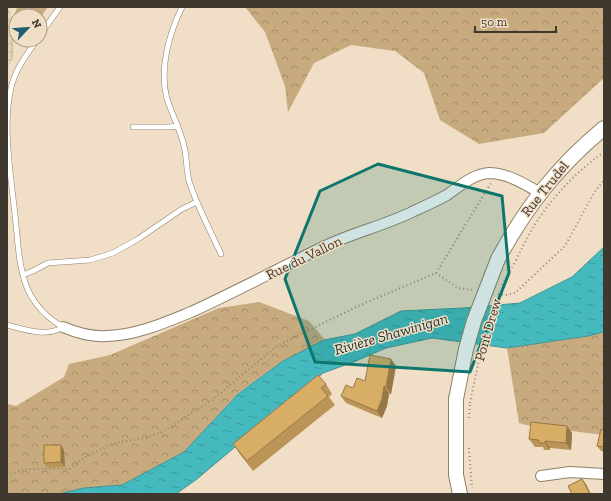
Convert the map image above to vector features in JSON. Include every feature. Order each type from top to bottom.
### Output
[{"type":"main road","name":"Rue Trudel","points":[[498,259],[513,232],[540,193],[575,153],[604,128]]},
{"type":"main road","name":"Pont Drew","points":[[466,493],[456,475],[456,399],[466,349],[474,321],[498,259]]},
{"type":"street","name":"Rue du Vallon","points":[[63,327],[79,334],[100,336],[126,334],[152,327],[228,295],[322,247],[408,214],[441,198],[475,177],[485,174],[497,174],[521,182],[540,193]]},
{"type":"street","points":[[541,476],[570,472],[604,474]]},
{"type":"lane","points":[[48,24],[60,7]]},
{"type":"lane","points":[[182,7],[175,22],[166,58],[164,76],[167,98],[178,126],[185,150],[189,181],[221,254]]},
{"type":"lane","points":[[7,325],[45,332],[56,331],[63,327],[50,319],[37,306],[29,290],[23,275],[17,233],[11,177],[8,116],[9,97],[15,75],[22,60],[30,48]]},
{"type":"lane","points":[[132,128],[169,128],[178,126]]},
{"type":"lane","points":[[23,275],[48,263],[90,260],[113,253],[138,239],[182,209],[197,202]]},
{"type":"path","name":"Rue Trudel","points":[[516,260],[539,219],[556,196],[578,173],[604,152]]},
{"type":"path","points":[[7,476],[25,469],[70,469],[85,457],[114,443],[146,438],[164,431],[212,400],[277,346],[358,306],[436,274],[497,174]]},
{"type":"path","points":[[492,293],[506,295],[515,293],[565,246],[594,193],[604,180]]},
{"type":"path","name":"Pont Drew","points":[[497,294],[516,260]]},
{"type":"path","points":[[436,274],[458,288],[478,291]]},
{"type":"path","name":"Pont Drew","points":[[469,418],[470,403],[485,331]]},
{"type":"path","points":[[466,493],[469,448]]},
{"type":"highlighted area","points":[[378,164],[502,196],[509,273],[470,372],[315,362],[285,279],[320,191]]},
{"type":"shaded area","points":[[7,7],[10,7],[8,8],[8,48],[13,48],[14,55],[7,70]]},
{"type":"green space","points":[[17,7],[48,7],[47,8]]},
{"type":"green space","points":[[245,7],[604,7],[604,78],[544,133],[479,144],[440,120],[424,73],[395,51],[351,45],[314,63],[288,112],[285,86],[265,32]]},
{"type":"green space","points":[[259,302],[309,321],[325,340],[283,361],[238,393],[184,452],[122,485],[84,488],[58,494],[7,494],[7,404],[16,406],[64,377],[69,364],[110,355],[219,308]]},
{"type":"green space","points":[[604,332],[604,435],[530,426],[519,423],[507,348],[588,336]]},
{"type":"water","name":"Rivière Shawinigan","points":[[604,247],[604,332],[588,336],[507,348],[432,338],[386,348],[323,373],[197,479],[176,494],[58,494],[84,488],[122,485],[184,452],[238,394],[283,361],[324,340],[355,334],[401,311],[464,308],[520,303],[572,277]]},
{"type":"building","points":[[370,355],[391,359],[386,387],[384,386],[382,399],[377,411],[341,396],[346,385],[353,388],[357,378],[365,381]]},
{"type":"building","points":[[318,375],[326,384],[321,388],[328,396],[247,461],[233,444]]},
{"type":"building","points":[[531,422],[567,426],[566,443],[545,441],[545,443],[539,443],[539,440],[529,439]]},
{"type":"building","points":[[601,429],[604,430],[604,447],[597,446]]},
{"type":"building","points":[[44,445],[61,445],[61,462],[44,463]]},
{"type":"building","points":[[582,479],[590,494],[572,494],[568,486]]}]
